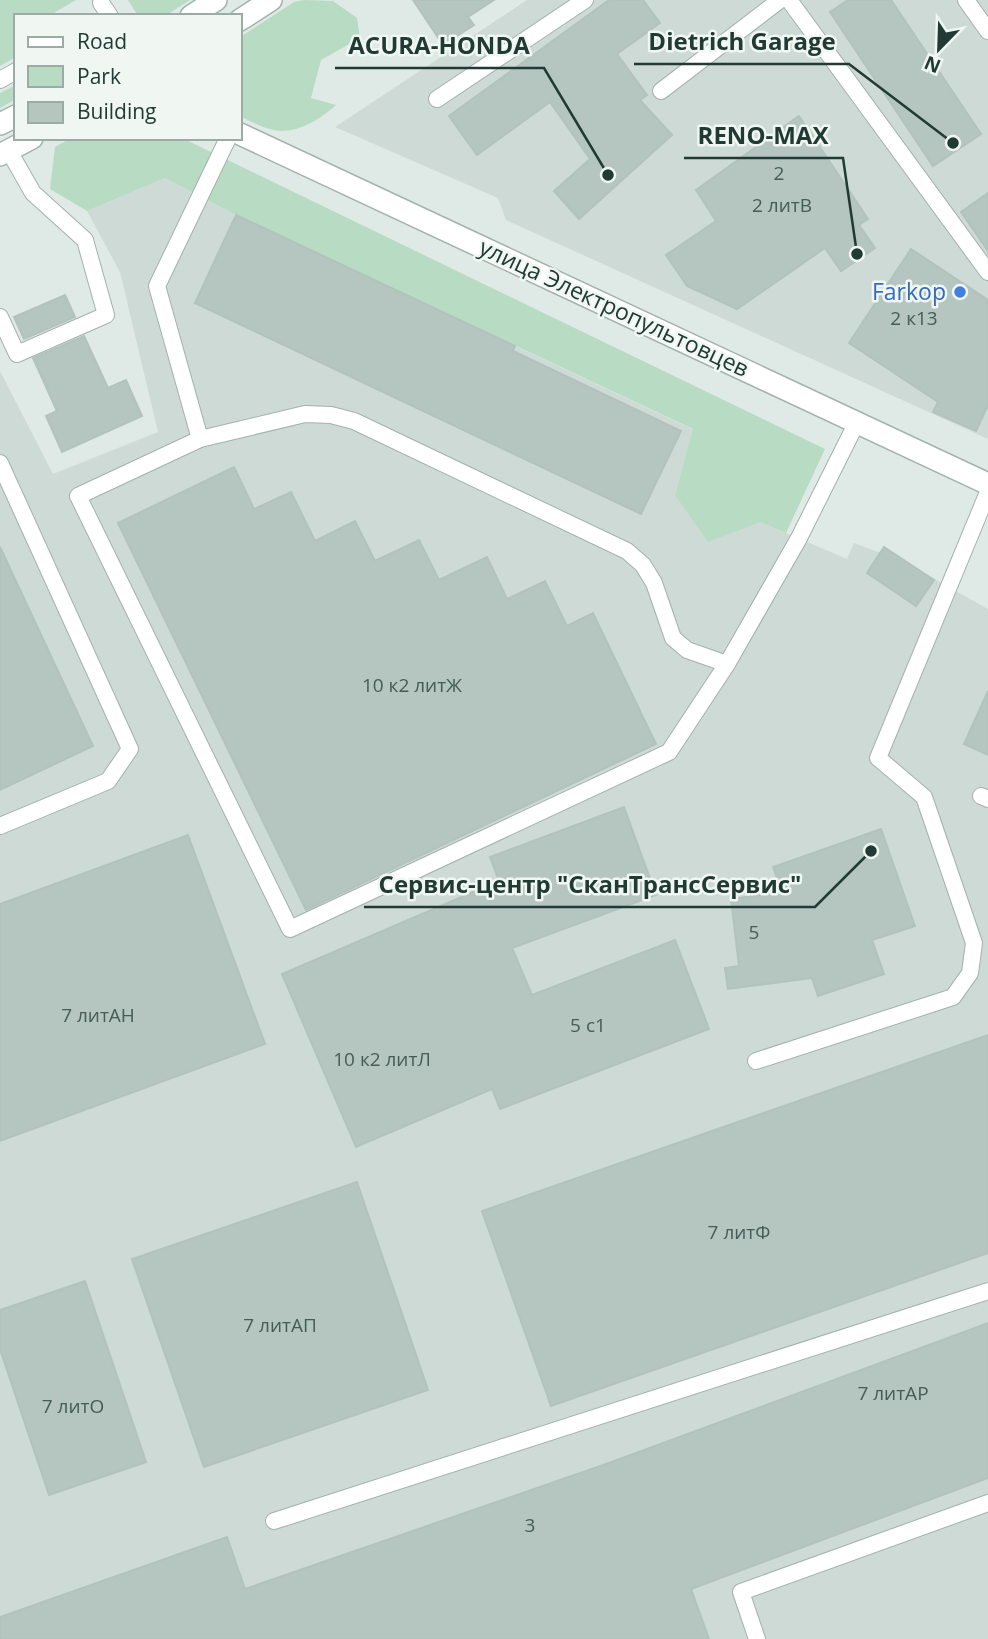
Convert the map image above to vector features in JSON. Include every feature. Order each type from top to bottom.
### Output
[{"type":"street","points":[[194,14],[216,0]]},
{"type":"street","points":[[242,19],[271,0]]},
{"type":"street","name":"улица Электропультовцев","points":[[242,135],[988,484]]},
{"type":"street","points":[[5,153],[29,140]]},
{"type":"lane","points":[[437,99],[585,0]]},
{"type":"lane","points":[[661,91],[780,0]]},
{"type":"lane","points":[[789,0],[988,272]]},
{"type":"lane","points":[[966,0],[988,31]]},
{"type":"lane","points":[[200,439],[157,286],[227,140]]},
{"type":"lane","points":[[0,317],[17,354],[106,315],[85,240],[33,193],[5,153]]},
{"type":"lane","points":[[727,664],[687,650],[673,638],[654,583],[643,565],[627,551],[354,421],[331,415],[305,414],[200,439],[78,496],[290,929],[669,752],[727,664],[799,538],[858,422]]},
{"type":"lane","points":[[0,463],[130,749],[108,782],[0,826]]},
{"type":"lane","points":[[756,1061],[953,997],[970,973],[974,943],[924,797],[878,758],[988,492]]},
{"type":"lane","points":[[274,1521],[988,1291]]},
{"type":"lane","points":[[757,1639],[741,1592],[988,1503]]},
{"type":"shaded area","points":[[527,0],[988,0],[988,439],[506,220],[498,198],[335,127]]},
{"type":"shaded area","points":[[165,178],[236,215],[694,430],[675,494],[760,522],[847,559],[854,543],[902,561],[988,609],[988,1639],[0,1639],[0,371],[53,474],[158,432],[120,272],[87,211]]},
{"type":"green space","points":[[0,0],[76,0],[52,14],[14,14],[14,58],[0,66]]},
{"type":"green space","points":[[128,0],[190,0],[168,14],[137,14]]},
{"type":"green space","points":[[333,1],[357,18],[360,38],[321,60],[311,98],[336,105],[304,126],[282,131],[271,130],[242,117],[242,36],[294,2]]},
{"type":"green space","points":[[14,86],[14,100],[0,108],[0,93]]},
{"type":"green space","points":[[67,140],[186,140],[825,449],[786,533],[760,522],[708,542],[675,495],[693,429],[236,215],[165,178],[87,211],[50,189],[55,147]]},
{"type":"building","points":[[413,0],[494,0],[468,17],[474,25],[443,45]]},
{"type":"building","points":[[609,0],[643,0],[660,23],[617,54],[647,95],[640,100],[672,135],[579,219],[554,191],[590,159],[550,102],[477,155],[449,116]]},
{"type":"building","points":[[848,0],[891,0],[981,134],[933,166],[830,12]]},
{"type":"building","points":[[799,116],[868,219],[859,225],[875,248],[841,271],[825,248],[737,309],[687,286],[666,255],[716,221],[696,190]]},
{"type":"building","points":[[988,193],[988,251],[961,212]]},
{"type":"building","points":[[236,215],[515,346],[513,351],[681,431],[641,514],[195,303]]},
{"type":"building","points":[[911,249],[988,300],[988,405],[976,431],[933,412],[938,402],[849,343]]},
{"type":"building","points":[[65,295],[75,317],[24,339],[14,317]]},
{"type":"building","points":[[84,336],[108,388],[126,380],[142,416],[62,452],[46,416],[57,411],[33,358]]},
{"type":"building","points":[[234,467],[254,509],[291,492],[315,541],[355,521],[375,561],[419,540],[439,580],[487,557],[507,599],[545,581],[567,626],[593,613],[656,744],[306,910],[118,523]]},
{"type":"building","points":[[0,547],[93,746],[0,790]]},
{"type":"building","points":[[884,547],[934,580],[916,606],[867,573]]},
{"type":"building","points":[[988,691],[988,755],[964,744]]},
{"type":"building","points":[[624,807],[656,895],[512,948],[532,995],[675,940],[709,1029],[500,1109],[492,1089],[356,1147],[282,974],[499,881],[490,857]]},
{"type":"building","points":[[881,829],[915,926],[872,940],[884,974],[818,996],[812,978],[728,989],[725,968],[739,966],[731,899],[782,892],[773,867]]},
{"type":"building","points":[[188,835],[265,1044],[0,1141],[0,904]]},
{"type":"building","points":[[988,1035],[988,1253],[551,1406],[482,1211]]},
{"type":"building","points":[[357,1182],[428,1390],[204,1467],[132,1259]]},
{"type":"building","points":[[85,1281],[146,1462],[49,1495],[0,1349],[0,1310]]},
{"type":"building","points":[[988,1323],[988,1478],[691,1589],[709,1639],[0,1639],[0,1617],[227,1537],[245,1589],[609,1463]]},
{"type":"place","name":"Dietrich Garage","points":[[953,143]]},
{"type":"place","name":"ACURA-HONDA","points":[[608,175]]},
{"type":"place","name":"RENO-MAX","points":[[857,254]]},
{"type":"place","name":"Farkop","points":[[960,292]]},
{"type":"place","name":"Сервис-центр \"СканТрансСервис\"","points":[[871,851]]}]
